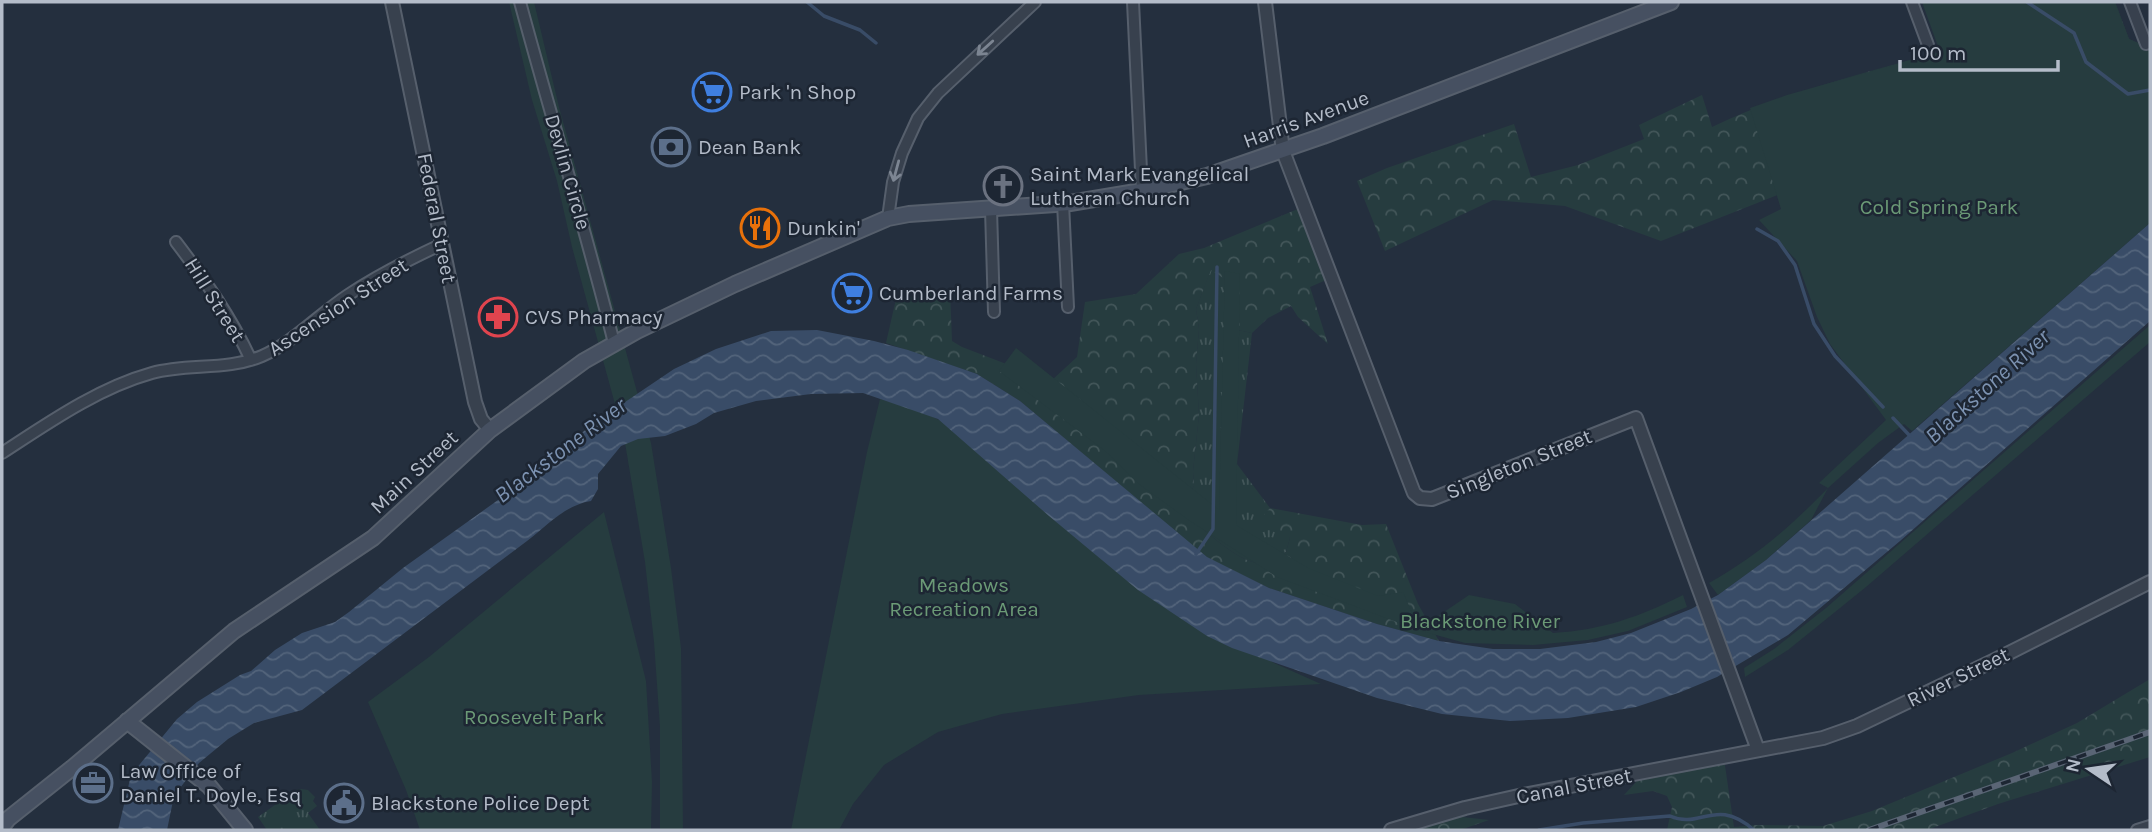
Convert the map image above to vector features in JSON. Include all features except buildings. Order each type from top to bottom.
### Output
[{"type":"main road","name":"Harris Avenue","points":[[893,217],[1063,204],[1142,191],[1207,176],[1283,151],[1671,2]]},
{"type":"main road","name":"Main Street","points":[[4,821],[234,631],[373,538],[490,430],[584,360],[735,284],[893,217]]},
{"type":"main road","points":[[127,721],[209,786],[244,830]]},
{"type":"street","name":"Federal Street","points":[[392,2],[475,402],[481,419],[490,430]]},
{"type":"street","name":"Devlin Circle","points":[[520,2],[559,147],[590,247],[614,343]]},
{"type":"street","points":[[893,217],[896,170],[905,142],[918,118],[938,93],[1035,2]]},
{"type":"street","points":[[1133,2],[1142,191]]},
{"type":"street","points":[[1265,2],[1283,151]]},
{"type":"street","points":[[1912,2],[1928,46]]},
{"type":"street","points":[[2130,2],[2146,44],[2150,43]]},
{"type":"street","name":"Singleton Street","points":[[1283,151],[1414,494],[1420,498],[1432,499],[1636,418],[1758,750]]},
{"type":"street","points":[[1063,204],[1068,307]]},
{"type":"street","points":[[991,209],[994,312]]},
{"type":"street","name":"Hill Street","points":[[176,242],[214,293],[237,330],[251,360]]},
{"type":"street","name":"Ascension Street","points":[[2,453],[120,384],[177,368],[235,365],[272,351],[348,295],[404,262],[442,244]]},
{"type":"street","name":"River Street","points":[[1758,750],[1823,738],[1857,726],[1993,662],[2150,582]]},
{"type":"street","name":"Canal Street","points":[[1391,830],[1510,798],[1758,750]]},
{"type":"street","points":[[2137,830],[2150,826]]},
{"type":"green space","points":[[509,2],[534,2],[559,107],[651,443],[681,648],[683,830],[660,830],[660,727],[654,642],[645,562],[624,437],[572,247],[557,181],[532,100]]},
{"type":"green space","name":"Cold Spring Park","points":[[1922,2],[2115,2],[2129,39],[2150,48],[2150,223],[1912,431],[1904,424],[1878,443],[1828,488],[1819,483],[1886,420],[1830,344],[1817,317],[1797,261],[1759,220],[1781,209],[1750,108],[1940,52]]},
{"type":"green space","points":[[2115,2],[2129,39],[2150,48],[1661,241],[1565,206],[1493,200],[1385,251],[1357,181],[1514,124],[1531,177],[1578,165],[1644,139],[1639,125],[1702,95],[1712,127],[1786,97],[1913,59],[1950,79]]},
{"type":"green space","points":[[1305,206],[1333,277],[1310,287],[1328,344],[1298,317],[1291,306],[1268,318],[1252,333],[1233,329],[1226,280],[1211,270],[1196,309],[1199,329],[1196,364],[1199,415],[1194,486],[1184,502],[1183,512],[1231,551],[1252,562],[1261,563],[1286,552],[1290,538],[1267,526],[1263,516],[1270,508],[1362,525],[1386,524],[1418,604],[1439,641],[1377,624],[1269,588],[1207,558],[1020,401],[977,374],[886,343],[896,299],[950,290],[952,341],[1051,381],[1077,357],[1085,302],[1136,294],[1179,254],[1204,248]]},
{"type":"green space","points":[[1211,269],[1226,280],[1233,329],[1252,333],[1237,464],[1270,508],[1264,516],[1290,538],[1286,552],[1264,563],[1252,562],[1231,551],[1183,512],[1184,502],[1194,486],[1199,415],[1196,364],[1199,329],[1196,309]]},
{"type":"green space","name":"Blackstone River","points":[[1225,271],[1240,274],[1236,525],[1308,568],[1378,596],[1403,592],[1419,629],[1469,595],[1515,604],[1553,633],[1588,629],[1620,621],[1683,595],[1687,607],[1628,631],[1588,640],[1533,645],[1465,643],[1418,630],[1277,577],[1187,519],[1139,484],[1104,450],[999,371],[1016,348],[1219,510]]},
{"type":"green space","name":"Blackstone River","points":[[2150,325],[2150,342],[1866,587],[1788,650],[1745,677],[1744,668],[1774,649],[1826,608]]},
{"type":"green space","name":"Meadows Recreation Area","points":[[880,399],[921,411],[951,426],[1274,663],[1321,684],[1139,695],[1002,714],[938,732],[884,765],[853,804],[839,830],[791,830]]},
{"type":"green space","points":[[1828,488],[1811,520],[1766,560],[1718,595],[1709,583],[1772,540]]},
{"type":"green space","name":"Roosevelt Park","points":[[604,512],[646,681],[652,782],[651,830],[420,830],[368,702],[429,657]]},
{"type":"green space","points":[[2150,679],[2150,757],[1998,804],[1927,830],[1667,830],[1672,807],[1667,796],[1653,791],[1624,795],[1637,781],[1648,775],[1724,759],[1734,827],[1823,826],[1872,811],[2012,753],[2077,723]]},
{"type":"green space","points":[[301,789],[308,790],[315,797],[313,801],[317,806],[308,813],[320,830],[267,830],[258,817]]},
{"type":"green space","points":[[1453,816],[1489,820],[1460,830],[1393,830]]},
{"type":"water","points":[[2150,223],[2150,321],[1900,541],[1788,635],[1717,677],[1636,707],[1568,718],[1510,721],[1442,714],[1377,698],[1232,648],[1207,636],[1138,590],[938,419],[863,393],[811,394],[756,401],[714,413],[696,424],[665,436],[638,439],[621,446],[598,474],[598,489],[591,501],[557,516],[302,710],[254,723],[228,739],[199,763],[174,796],[167,830],[118,830],[131,775],[177,719],[197,702],[251,671],[275,650],[302,633],[335,622],[403,568],[505,495],[594,423],[674,369],[716,349],[771,331],[817,330],[874,341],[977,374],[1020,401],[1207,557],[1269,588],[1377,624],[1439,641],[1493,649],[1540,649],[1596,642],[1631,633],[1718,595],[1766,560]]},
{"type":"waterway","points":[[807,2],[824,16],[860,30],[876,43]]},
{"type":"waterway","points":[[2027,2],[2074,33],[2086,62],[2128,94],[2150,90]]},
{"type":"waterway","points":[[1757,229],[1778,241],[1795,265],[1814,324],[1835,356],[1883,407]]},
{"type":"waterway","points":[[1196,554],[1213,529],[1217,267]]},
{"type":"waterway","points":[[1893,418],[1910,436]]},
{"type":"waterway","points":[[1539,830],[1583,823],[1670,816],[1691,819],[1718,814],[1729,815],[1754,830]]},
{"type":"railway","points":[[1869,830],[2150,732]]},
{"type":"place","name":"Park 'n Shop","points":[[712,92]]},
{"type":"place","name":"Dean Bank","points":[[671,147]]},
{"type":"place","name":"Saint Mark Evangelical Lutheran Church","points":[[1003,186]]},
{"type":"place","name":"Dunkin'","points":[[760,228]]},
{"type":"place","name":"Cumberland Farms","points":[[852,293]]},
{"type":"place","name":"CVS Pharmacy","points":[[498,317]]},
{"type":"place","name":"Law Office of Daniel T. Doyle, Esq","points":[[93,783]]},
{"type":"place","name":"Blackstone Police Dept","points":[[344,803]]}]
